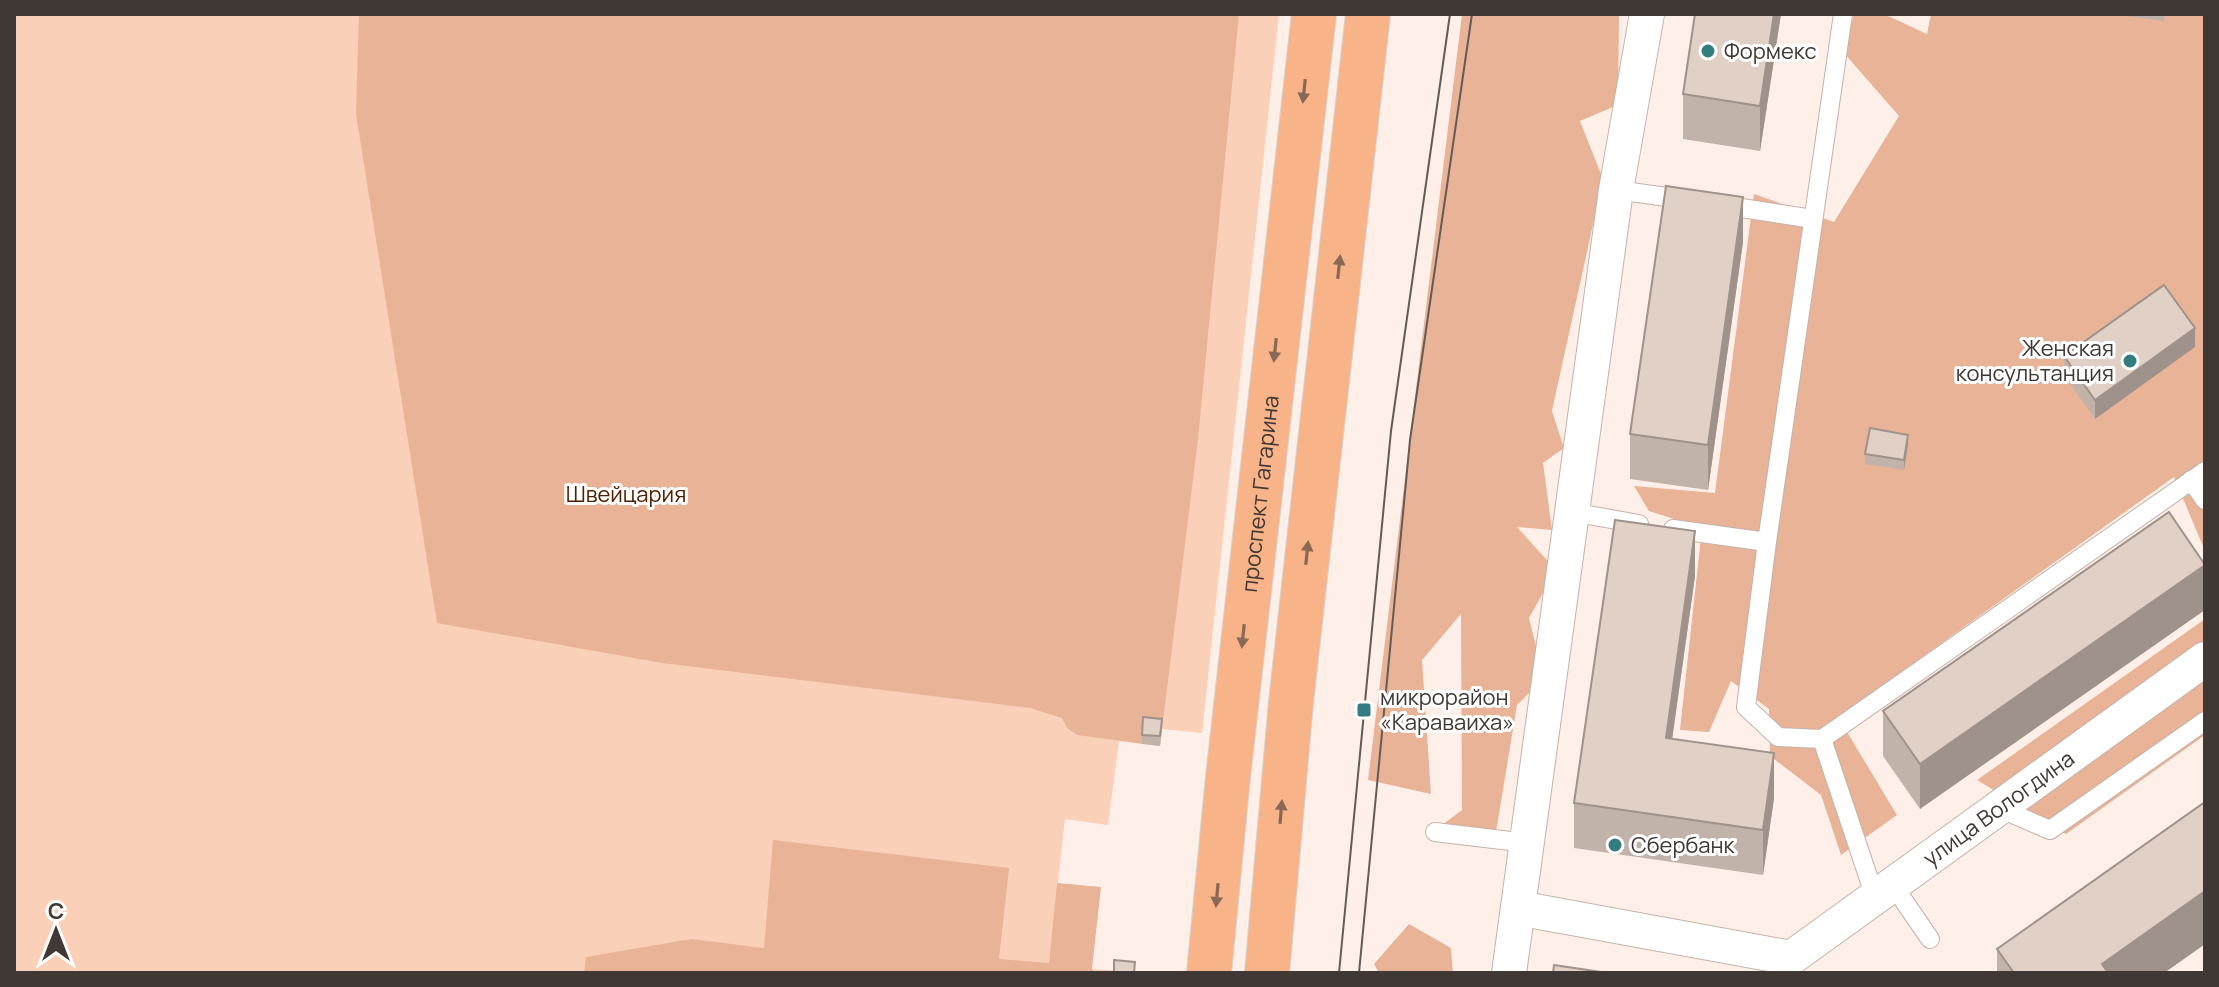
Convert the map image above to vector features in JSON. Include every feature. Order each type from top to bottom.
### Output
[{"type":"main road","name":"проспект Гагарина","points":[[1209,973],[1228,777],[1314,14]]},
{"type":"main road","points":[[1267,973],[1293,686],[1368,14]]},
{"type":"street","points":[[1509,973],[1616,190],[1647,14]]},
{"type":"street","name":"улица Вологдина","points":[[1797,966],[1884,891],[2205,659]]},
{"type":"street","points":[[1518,908],[1797,966]]},
{"type":"lane","points":[[1843,14],[1746,707],[1778,737],[1822,739],[2198,476],[2205,500]]},
{"type":"lane","points":[[1616,190],[1813,219]]},
{"type":"lane","points":[[1571,512],[1767,542]]},
{"type":"lane","points":[[1999,808],[2050,830],[2205,721]]},
{"type":"lane","points":[[1822,739],[1884,891],[1930,939]]},
{"type":"lane","points":[[1435,832],[1527,843]]},
{"type":"green space","name":"Швейцария","points":[[14,14],[1279,14],[1202,733],[1162,729],[1142,744],[1119,741],[1108,825],[1065,819],[1049,963],[1151,973],[14,973]]},
{"type":"green space","points":[[359,14],[1239,14],[1198,439],[1160,746],[1077,735],[1067,728],[1062,718],[1030,708],[662,663],[437,623],[356,114]]},
{"type":"green space","points":[[1462,14],[1619,14],[1618,105],[1580,121],[1603,179],[1552,411],[1564,448],[1543,463],[1552,530],[1517,527],[1556,570],[1529,618],[1544,678],[1517,705],[1496,832],[1437,829],[1462,810],[1461,614],[1422,660],[1431,794],[1368,780]]},
{"type":"green space","points":[[1854,14],[1884,14],[1927,34],[1931,14],[2205,14],[2205,551],[2174,477],[1838,717],[1897,815],[1841,855],[1821,795],[1770,756],[1769,709],[1731,681],[1709,732],[1680,730],[1702,528],[1649,511],[1634,486],[1715,493],[1754,194],[1834,222],[1899,116],[1844,53]]},
{"type":"green space","points":[[2205,619],[2205,735],[2066,834],[1977,780]]},
{"type":"green space","points":[[773,840],[1009,868],[999,959],[1049,963],[1057,883],[1101,887],[1092,969],[1095,973],[584,973],[586,957],[691,939],[764,948]]},
{"type":"green space","points":[[1409,924],[1451,948],[1453,973],[1379,973],[1374,964]]},
{"type":"building","points":[[1695,14],[1774,14],[1760,106],[1683,94]]},
{"type":"building","points":[[1666,186],[1743,197],[1708,445],[1630,434]]},
{"type":"building","name":"Женская консультанция","points":[[2164,285],[2195,328],[2095,400],[2064,356]]},
{"type":"building","points":[[1870,428],[1908,435],[1904,460],[1865,454]]},
{"type":"building","points":[[2169,512],[2205,565],[1920,764],[1883,711]]},
{"type":"building","points":[[1615,520],[1695,531],[1666,738],[1774,753],[1763,830],[1574,803]]},
{"type":"building","points":[[1143,717],[1162,719],[1160,736],[1142,735]]},
{"type":"building","points":[[2205,802],[2205,891],[2102,964],[2108,973],[2014,973],[1997,949]]},
{"type":"building","points":[[1114,960],[1135,962],[1134,973],[1114,973]]},
{"type":"building","points":[[1554,965],[1608,973],[1553,973]]},
{"type":"tram line","points":[[1339,973],[1391,431],[1450,14]]},
{"type":"tram line","points":[[1359,973],[1410,440],[1472,14]]},
{"type":"place","name":"Формекс","points":[[1708,51]]},
{"type":"place","name":"Женская консультанция","points":[[2130,361]]},
{"type":"place","name":"микрорайон «Караваиха»","points":[[1364,710]]},
{"type":"place","name":"Сбербанк","points":[[1615,845]]}]
